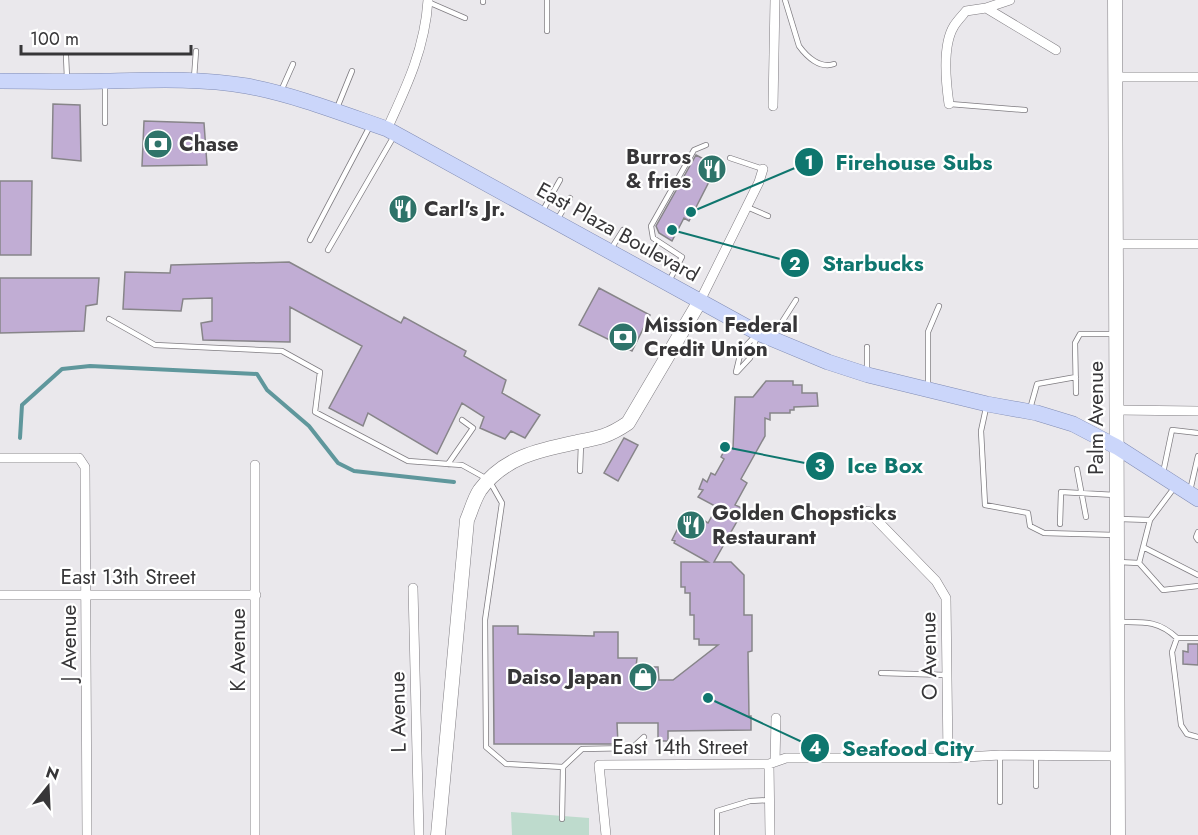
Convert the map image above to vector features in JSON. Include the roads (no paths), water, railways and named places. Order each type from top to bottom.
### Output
[{"type":"main road","name":"East Plaza Boulevard","points":[[0,81],[194,80],[246,86],[336,111],[391,131],[765,336],[867,375],[1073,424],[1117,447],[1188,493]]},
{"type":"street","points":[[773,106],[775,0]]},
{"type":"street","points":[[949,104],[946,85],[948,41],[953,27],[966,11],[986,8],[1010,0]]},
{"type":"street","name":"Palm Avenue","points":[[1116,0],[1118,835]]},
{"type":"street","points":[[391,131],[422,44],[428,1]]},
{"type":"street","points":[[986,8],[1056,50]]},
{"type":"street","points":[[1115,77],[1198,77]]},
{"type":"street","points":[[438,835],[467,520],[479,492],[497,470],[512,460],[538,450],[611,435],[628,423],[700,301],[747,207],[763,169]]},
{"type":"street","points":[[1117,244],[1198,244]]},
{"type":"street","points":[[1116,410],[1198,411]]},
{"type":"street","name":"J Avenue","points":[[0,458],[79,458],[85,467],[87,835]]},
{"type":"street","name":"K Avenue","points":[[255,465],[255,835]]},
{"type":"street","name":"O Avenue","points":[[868,511],[936,581],[946,598],[948,758]]},
{"type":"street","name":"L Avenue","points":[[413,588],[419,835]]},
{"type":"street","name":"East 13th Street","points":[[0,595],[256,595]]},
{"type":"street","points":[[770,835],[776,718]]},
{"type":"street","name":"East 14th Street","points":[[606,835],[599,765],[772,763],[786,758],[1119,756]]},
{"type":"lane","points":[[547,0],[547,31]]},
{"type":"lane","points":[[785,0],[799,46],[812,61],[829,66],[834,64]]},
{"type":"lane","points":[[428,1],[465,18]]},
{"type":"lane","points":[[194,80],[196,51]]},
{"type":"lane","points":[[66,56],[67,81]]},
{"type":"lane","points":[[280,94],[293,64]]},
{"type":"lane","points":[[336,111],[352,71]]},
{"type":"lane","points":[[105,81],[105,123]]},
{"type":"lane","points":[[949,104],[1025,110]]},
{"type":"lane","points":[[310,240],[372,124]]},
{"type":"lane","points":[[328,250],[391,131]]},
{"type":"lane","points":[[668,284],[682,257],[653,238],[651,226],[694,150],[706,145]]},
{"type":"lane","points":[[730,158],[763,169]]},
{"type":"lane","points":[[541,214],[560,180]]},
{"type":"lane","points":[[556,222],[570,198]]},
{"type":"lane","points":[[747,207],[768,216]]},
{"type":"lane","points":[[610,252],[623,230]]},
{"type":"lane","points":[[765,336],[741,351],[736,372],[796,300]]},
{"type":"lane","points":[[928,390],[928,332],[939,306]]},
{"type":"lane","points":[[109,319],[154,345],[282,351],[320,372],[315,412],[408,461],[462,465],[489,480],[502,503],[485,620],[486,747],[506,764],[562,767],[582,749],[632,748],[644,737]]},
{"type":"lane","points":[[1076,393],[1075,343],[1080,334],[1116,334]]},
{"type":"lane","points":[[867,347],[867,375]]},
{"type":"lane","points":[[1029,412],[1037,384],[1076,377]]},
{"type":"lane","points":[[987,404],[981,431],[985,505],[1028,513],[1030,526],[1044,533],[1118,535]]},
{"type":"lane","points":[[448,464],[473,428],[462,420]]},
{"type":"lane","points":[[1162,476],[1172,430],[1198,433]]},
{"type":"lane","points":[[580,471],[581,442]]},
{"type":"lane","points":[[1118,519],[1150,520],[1188,493],[1198,456]]},
{"type":"lane","points":[[1077,470],[1086,517]]},
{"type":"lane","points":[[1060,524],[1061,492],[1117,495]]},
{"type":"lane","points":[[1139,563],[1150,520]]},
{"type":"lane","points":[[1198,532],[1196,537],[1198,540]]},
{"type":"lane","points":[[1143,547],[1198,574]]},
{"type":"lane","points":[[1118,562],[1139,563],[1163,590],[1198,586]]},
{"type":"lane","points":[[1119,622],[1145,622],[1160,625],[1177,638],[1198,638]]},
{"type":"lane","points":[[1177,638],[1172,652],[1181,725],[1186,734],[1198,737]]},
{"type":"lane","points":[[880,673],[947,675]]},
{"type":"lane","points":[[1000,755],[1000,802]]},
{"type":"lane","points":[[1036,755],[1036,786]]},
{"type":"lane","points":[[562,767],[562,819]]},
{"type":"lane","points":[[717,835],[717,811],[750,801],[770,800]]},
{"type":"waterway","points":[[20,438],[22,405],[62,369],[90,366],[257,374],[267,390],[309,426],[338,463],[354,471],[454,482]]},
{"type":"place","name":"Chase","points":[[158,144]]},
{"type":"place","name":"Burros & fries","points":[[712,169]]},
{"type":"place","name":"Carl's Jr.","points":[[403,209]]},
{"type":"place","name":"Firehouse Subs","points":[[691,212]]},
{"type":"place","name":"Starbucks","points":[[672,230]]},
{"type":"place","name":"Mission Federal Credit Union","points":[[623,337]]},
{"type":"place","name":"Ice Box","points":[[725,447]]},
{"type":"place","name":"Golden Chopsticks Restaurant","points":[[691,525]]},
{"type":"place","name":"Daiso Japan","points":[[643,677]]},
{"type":"place","name":"Seafood City","points":[[708,698]]}]
